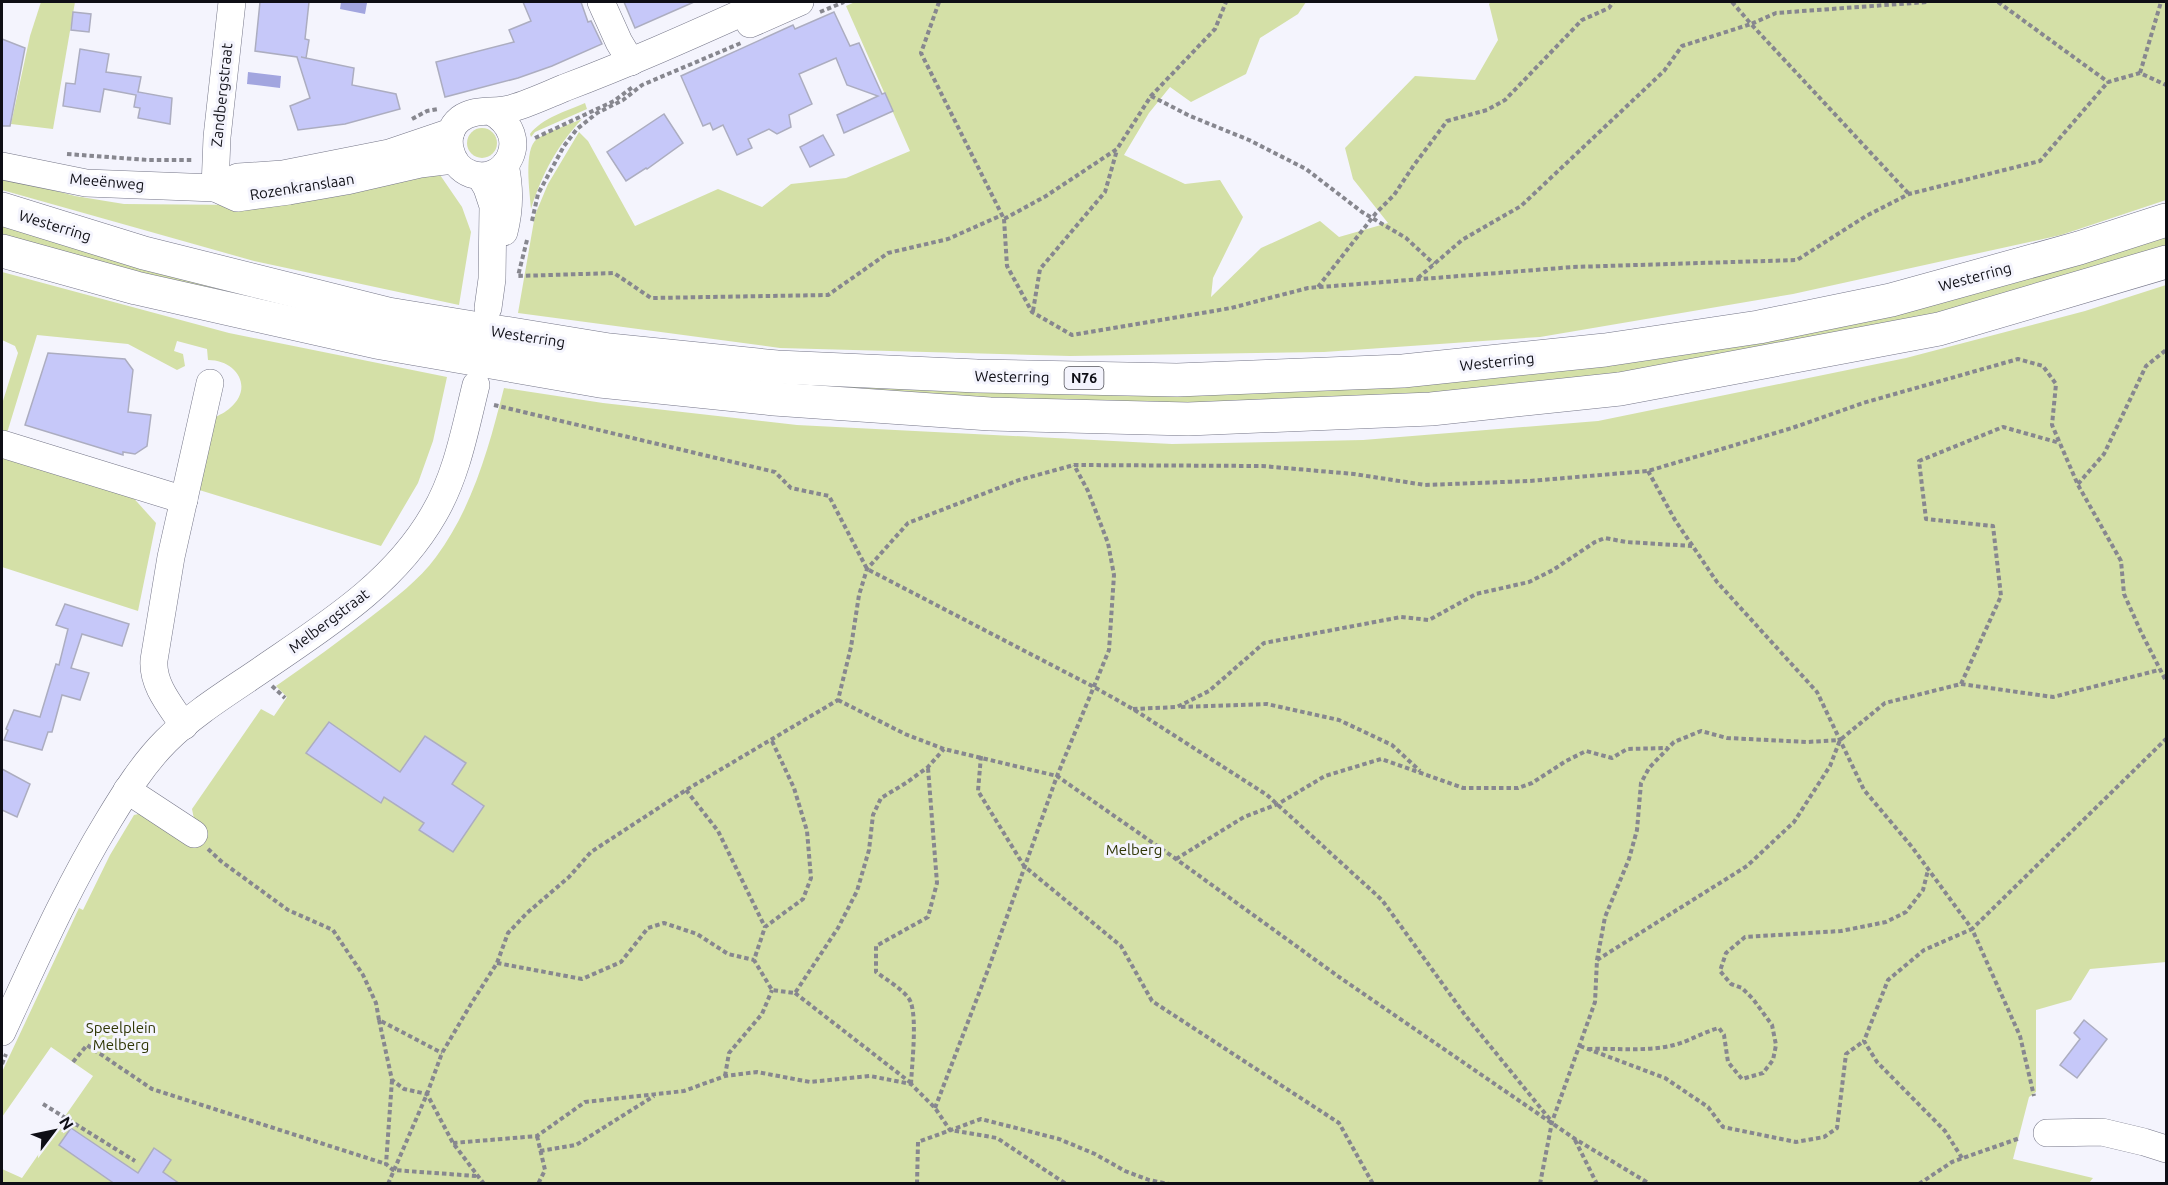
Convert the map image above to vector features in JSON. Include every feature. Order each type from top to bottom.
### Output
[{"type":"highway","name":"Westerring","points":[[2,209],[144,253],[388,314],[609,350],[777,367],[977,376],[1177,380],[1403,371],[1605,350],[1759,327],[1891,300],[2079,248],[2166,220]]},
{"type":"highway","name":"Westerring","points":[[2,251],[136,288],[376,342],[600,381],[774,399],[990,414],[1188,419],[1431,409],[1620,388],[1939,329],[2166,262]]},
{"type":"street","name":"Zandbergstraat","points":[[215,188],[231,2]]},
{"type":"street","points":[[601,2],[631,62]]},
{"type":"street","name":"Rozenkranslaan","points":[[215,188],[238,177],[283,174],[388,153],[451,132],[458,121],[468,113],[512,109],[631,62],[766,2]]},
{"type":"street","points":[[451,132],[449,143],[453,160],[464,170],[480,176],[495,172],[532,119],[544,112],[809,7]]},
{"type":"street","points":[[488,308],[509,200],[511,131],[502,118],[492,112]]},
{"type":"street","name":"Rozenkranslaan","points":[[215,188],[237,198],[335,183],[392,169],[453,160]]},
{"type":"street","name":"Meeënweg","points":[[2,166],[86,183],[215,188]]},
{"type":"street","points":[[480,176],[493,206],[492,279]]},
{"type":"street","points":[[184,726],[157,682],[153,670],[171,557],[210,383]]},
{"type":"street","name":"Melbergstraat","points":[[2,1032],[61,907],[94,844],[127,790],[166,741],[212,704],[360,601],[403,558],[435,514],[458,459],[476,385]]},
{"type":"street","points":[[2,444],[184,500]]},
{"type":"street","points":[[127,790],[194,834]]},
{"type":"street","points":[[2048,1133],[2102,1132],[2166,1149]]},
{"type":"path","points":[[824,2],[828,9]]},
{"type":"path","points":[[809,7],[828,9],[844,2]]},
{"type":"path","points":[[939,2],[921,53],[1003,217],[1007,266],[1032,312],[1071,335],[1231,308],[1308,288],[1574,267],[1797,260],[1866,216],[1909,194],[2040,160],[2108,82],[2140,73],[2166,85]]},
{"type":"path","points":[[1032,312],[1040,269],[1105,192],[1117,149],[1151,96],[1215,29],[1226,2]]},
{"type":"path","points":[[1318,287],[1372,218],[1394,195],[1447,121],[1487,110],[1506,100],[1582,20],[1609,8],[1613,2]]},
{"type":"path","points":[[1732,2],[1909,194]]},
{"type":"path","points":[[1417,278],[1462,240],[1521,206],[1664,71],[1682,46],[1751,24],[1776,13],[1927,2]]},
{"type":"path","points":[[1999,2],[2108,82]]},
{"type":"path","points":[[2140,73],[2161,2]]},
{"type":"path","points":[[531,225],[538,194],[564,146],[578,129],[597,113],[642,85],[745,42]]},
{"type":"path","points":[[1151,96],[1190,116],[1249,140],[1305,169],[1372,218],[1406,238],[1434,264]]},
{"type":"path","points":[[528,235],[518,276],[614,273],[651,298],[828,295],[888,253],[948,239],[1003,217],[1046,196],[1117,149]]},
{"type":"path","points":[[66,154],[148,160],[216,160]]},
{"type":"path","points":[[2078,485],[2104,454],[2146,366],[2166,350]]},
{"type":"path","points":[[388,1184],[442,1053],[497,963],[508,933],[569,876],[591,852],[686,790],[838,700],[851,647],[859,595],[867,569],[908,523],[1019,480],[1074,465],[1262,466],[1354,474],[1425,485],[1529,481],[1648,471],[1792,428],[1863,403],[2018,359],[2043,366],[2056,384],[2052,425],[2078,485],[2121,561],[2124,594],[2166,681]]},
{"type":"path","points":[[494,405],[775,472],[791,488],[829,496],[867,569],[1133,709],[1278,804],[1382,900],[1465,1015],[1552,1122]]},
{"type":"path","points":[[1961,684],[2001,596],[1994,526],[1926,519],[1919,461],[2003,427],[2060,443]]},
{"type":"path","points":[[935,1108],[989,967],[1024,866],[1108,650],[1114,575],[1108,543],[1088,492],[1074,465]]},
{"type":"path","points":[[1648,471],[1675,520],[1717,582],[1817,692],[1864,790],[1928,869],[1972,929],[2020,1036],[2034,1096]]},
{"type":"path","points":[[1177,707],[1209,691],[1264,643],[1401,617],[1429,620],[1476,594],[1529,582],[1605,538],[1626,542],[1692,546]]},
{"type":"path","points":[[1597,960],[1747,866],[1794,822],[1830,766],[1840,740],[1885,703],[1961,684],[2052,697],[2159,670]]},
{"type":"path","points":[[276,691],[285,698]]},
{"type":"path","points":[[838,700],[905,734],[944,749],[1058,776],[1339,977],[1575,1139],[1650,1184]]},
{"type":"path","points":[[1133,709],[1267,704],[1340,720],[1392,745],[1417,769],[1463,788]]},
{"type":"path","points":[[1540,1184],[1552,1122],[1595,1002],[1597,960],[1605,917],[1629,859],[1637,830],[1641,783],[1648,768],[1674,742],[1701,731],[1727,738],[1807,742],[1840,740]]},
{"type":"path","points":[[1580,1046],[1665,1078],[1708,1107],[1723,1127],[1796,1142],[1824,1137],[1837,1128],[1846,1054],[1864,1041],[1888,980],[1924,950],[1972,929],[2166,739]]},
{"type":"path","points":[[754,960],[765,927],[803,898],[811,878],[807,831],[794,788],[772,741]]},
{"type":"path","points":[[1176,859],[1244,817],[1278,804],[1325,776],[1381,759],[1463,788],[1518,788],[1533,783],[1586,751],[1612,758],[1627,749],[1668,748]]},
{"type":"path","points":[[795,993],[838,928],[857,891],[869,850],[873,815],[881,798],[928,767],[944,749]]},
{"type":"path","points":[[981,756],[978,790],[1024,866],[1121,946],[1152,1001],[1339,1123],[1372,1184]]},
{"type":"path","points":[[911,1084],[914,1037],[911,1001],[876,972],[876,946],[928,917],[937,884],[928,767]]},
{"type":"path","points":[[686,790],[718,831],[765,927]]},
{"type":"path","points":[[194,834],[222,862],[288,910],[333,930],[363,975],[376,1002],[392,1080],[386,1164]]},
{"type":"path","points":[[1588,1049],[1675,1045],[1719,1028],[1724,1035],[1728,1062],[1742,1078],[1763,1073],[1773,1060],[1776,1045],[1772,1025],[1754,999],[1742,987],[1731,984],[1720,971],[1726,953],[1745,937],[1841,931],[1886,922],[1906,912],[1923,890],[1928,869]]},
{"type":"path","points":[[497,963],[582,980],[621,962],[648,928],[664,923],[697,934],[728,954],[754,960],[772,990]]},
{"type":"path","points":[[772,990],[795,993],[911,1084],[935,1108],[950,1131],[997,1138],[1066,1184]]},
{"type":"path","points":[[725,1076],[729,1053],[762,1014],[772,990]]},
{"type":"path","points":[[379,1020],[442,1053]]},
{"type":"path","points":[[1864,1041],[1877,1062],[1945,1131],[1962,1158]]},
{"type":"path","points":[[73,1062],[87,1045],[152,1089],[386,1164],[393,1170],[477,1176]]},
{"type":"path","points":[[453,1143],[537,1136],[585,1102],[655,1096],[684,1090],[725,1076],[757,1072],[810,1082],[870,1076],[911,1084]]},
{"type":"path","points":[[392,1080],[404,1089],[427,1094],[453,1143],[484,1184]]},
{"type":"path","points":[[540,1151],[576,1145],[655,1096]]},
{"type":"path","points":[[43,1104],[135,1161]]},
{"type":"path","points":[[917,1184],[918,1142],[981,1119],[1059,1139],[1095,1154],[1125,1171],[1149,1180],[1169,1184]]},
{"type":"path","points":[[537,1136],[545,1170],[538,1184]]},
{"type":"path","points":[[1919,1184],[1952,1162],[2020,1138]]},
{"type":"path","points":[[1575,1139],[1598,1184]]},
{"type":"green space","points":[[41,2],[75,2],[53,129],[11,124],[30,36]]},
{"type":"green space","points":[[855,2],[1306,2],[1298,14],[1260,38],[1246,74],[1191,102],[1170,87],[1149,113],[1124,155],[1185,184],[1220,180],[1243,217],[1213,278],[1211,297],[1261,248],[1320,221],[1339,237],[1388,223],[1353,179],[1345,148],[1415,76],[1475,80],[1498,40],[1489,4],[1491,2],[2166,2],[2166,200],[2061,235],[1793,294],[1540,337],[1324,352],[1070,356],[780,348],[518,313],[535,215],[548,184],[579,132],[588,141],[635,226],[718,189],[762,207],[791,184],[846,178],[910,151],[846,6]]},
{"type":"green space","points":[[585,103],[587,109],[535,132],[531,137],[530,134],[535,128],[555,115]]},
{"type":"green space","points":[[582,119],[551,161],[531,209],[528,172],[533,144],[548,133]]},
{"type":"green space","points":[[482,128],[493,132],[497,143],[493,154],[482,158],[471,154],[467,143],[471,132]]},
{"type":"green space","points":[[438,172],[462,207],[471,232],[459,305],[254,261],[2,190],[2,176],[75,196],[124,204],[239,205]]},
{"type":"green space","points":[[2,223],[325,313],[263,305],[2,237]]},
{"type":"green space","points":[[2166,233],[2166,248],[1941,313],[1641,372],[1399,399],[1183,406],[905,399],[510,350],[1407,384]]},
{"type":"green space","points":[[2,272],[229,333],[447,377],[433,441],[418,483],[381,546],[196,489],[214,418],[230,408],[241,392],[239,376],[227,365],[208,360],[207,349],[177,341],[174,351],[183,354],[185,366],[177,370],[128,344],[37,335],[7,433],[2,432],[2,404],[18,353],[15,346],[2,340]]},
{"type":"green space","name":"Melberg","points":[[2166,285],[2166,962],[2090,969],[2071,1000],[2036,1010],[2036,1092],[2029,1097],[2013,1159],[2093,1178],[2089,1183],[2,1183],[2,1169],[22,1178],[93,1076],[51,1047],[2,1117],[2,1072],[79,908],[83,910],[110,855],[134,815],[143,813],[199,844],[192,809],[261,709],[274,716],[287,697],[276,686],[349,634],[406,588],[436,557],[449,538],[478,476],[504,388],[603,403],[797,425],[1172,444],[1363,440],[1598,421],[1906,358],[2085,311]]},
{"type":"green space","points":[[2,458],[129,493],[156,523],[138,611],[2,567]]},
{"type":"water","points":[[341,2],[367,3],[365,14],[340,9]]},
{"type":"water","points":[[248,72],[281,76],[280,88],[247,84]]},
{"type":"building","points":[[260,2],[309,2],[305,39],[309,40],[306,58],[301,57],[354,68],[352,85],[396,94],[400,109],[345,124],[298,130],[290,106],[310,98],[297,57],[255,51]]},
{"type":"building","points":[[523,2],[581,2],[588,22],[591,21],[602,44],[518,78],[445,97],[436,62],[514,42],[509,30],[531,21]]},
{"type":"building","points":[[624,2],[694,2],[635,28]]},
{"type":"building","points":[[73,12],[91,14],[89,32],[71,30]]},
{"type":"building","points":[[834,12],[850,46],[859,43],[882,94],[885,93],[893,111],[844,133],[837,115],[878,96],[847,85],[836,58],[799,74],[812,104],[789,115],[791,127],[777,134],[769,129],[748,139],[752,148],[737,155],[723,125],[713,130],[710,123],[703,126],[681,76],[793,25],[795,29]]},
{"type":"building","points":[[2,39],[25,48],[10,126],[2,126]]},
{"type":"building","points":[[80,49],[109,54],[106,72],[141,77],[138,92],[172,98],[170,124],[138,118],[140,108],[134,107],[136,95],[104,89],[100,112],[63,106],[66,83],[75,84]]},
{"type":"building","points":[[664,114],[683,143],[626,181],[607,152]]},
{"type":"building","points":[[823,135],[834,155],[810,167],[800,147]]},
{"type":"building","points":[[48,353],[125,359],[133,370],[128,412],[151,415],[147,446],[135,454],[123,452],[123,455],[25,425]]},
{"type":"building","points":[[65,604],[129,624],[122,646],[82,634],[71,668],[89,673],[80,700],[62,695],[52,732],[48,732],[42,750],[4,740],[14,710],[40,717],[56,664],[59,665],[68,629],[56,625]]},
{"type":"building","points":[[329,722],[400,772],[425,736],[466,763],[452,784],[484,806],[453,852],[419,830],[424,823],[384,797],[381,803],[306,753]]},
{"type":"building","points":[[2,769],[30,784],[17,817],[2,810]]},
{"type":"building","points":[[2084,1020],[2107,1039],[2077,1078],[2060,1065],[2080,1039],[2074,1033]]},
{"type":"building","points":[[71,1128],[138,1173],[154,1148],[171,1160],[163,1172],[180,1184],[115,1184],[59,1145]]},
{"type":"park label","name":"Speelplein Melberg","points":[[121,1036]]}]
